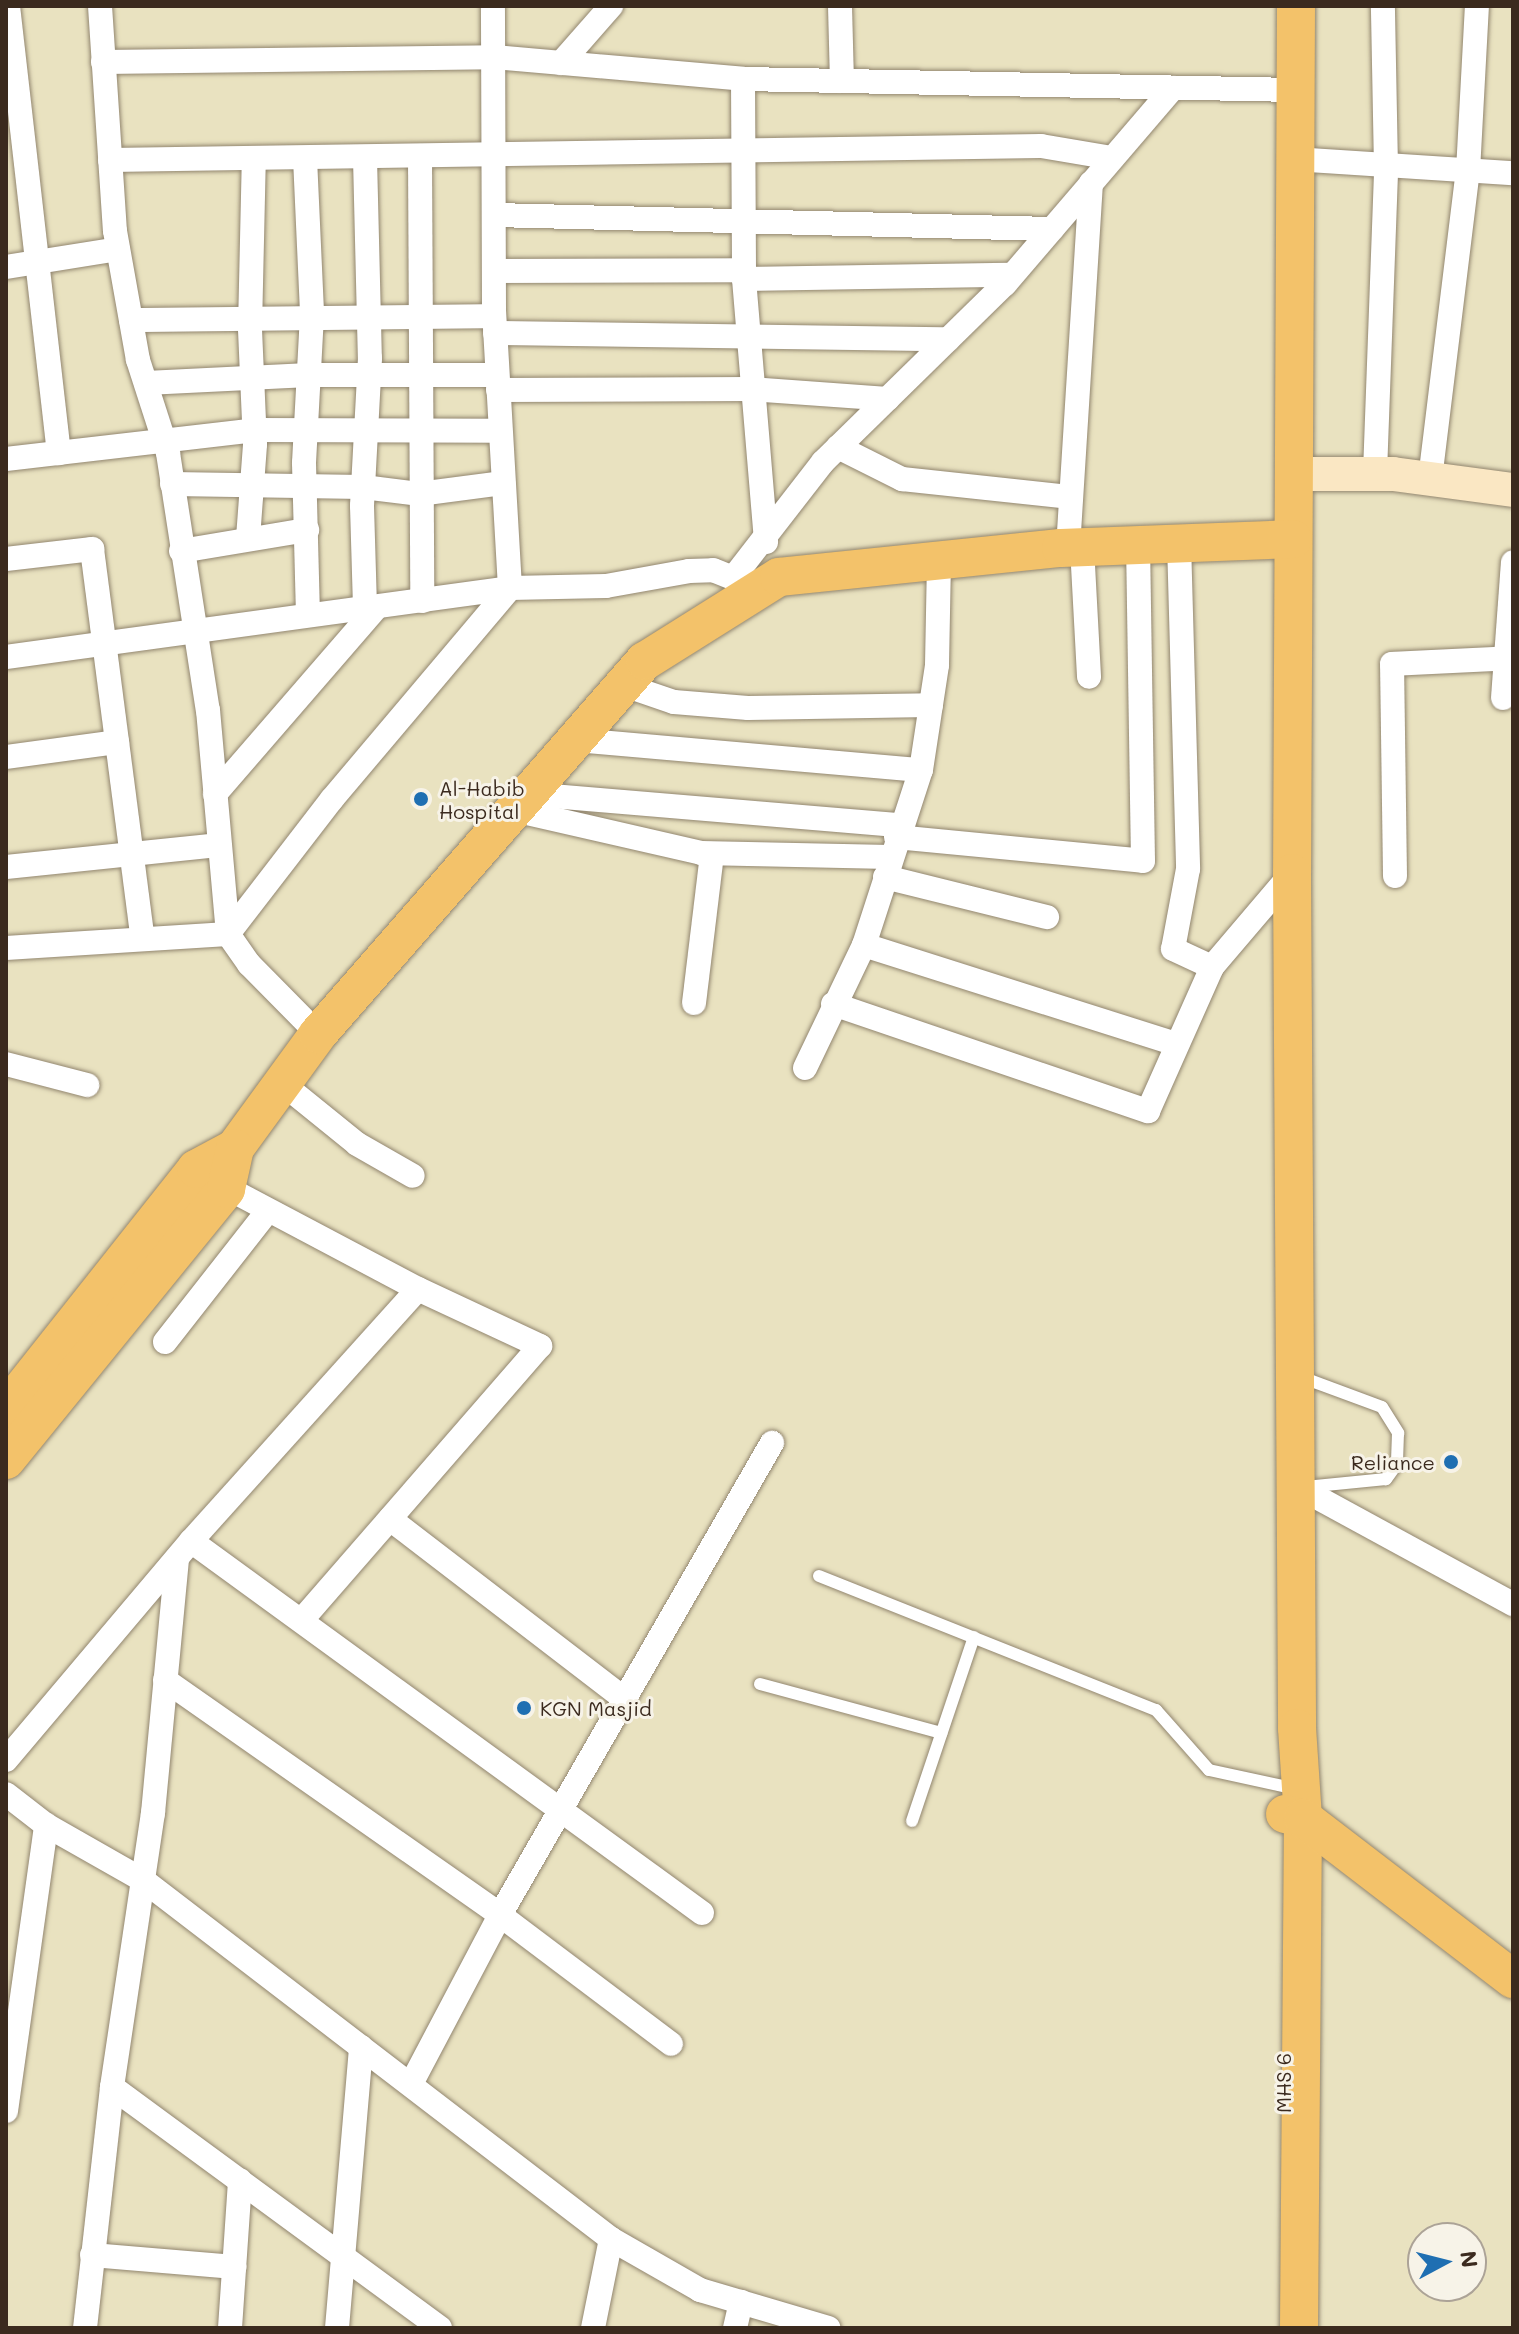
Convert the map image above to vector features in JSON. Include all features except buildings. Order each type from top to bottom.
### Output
[{"type":"main road","points":[[1273,6],[1294,159],[1294,474],[1282,539]]},
{"type":"main road","points":[[1296,6],[1284,90],[1282,539],[1299,2328]]},
{"type":"main road","points":[[1294,474],[1375,473],[1513,490]]},
{"type":"main road","points":[[6,1460],[318,1034],[645,661],[746,583],[1075,547],[1282,539]]},
{"type":"main road","points":[[1284,883],[1298,1376],[1297,1728],[1292,1815]]},
{"type":"main road","points":[[6,1409],[211,1179]]},
{"type":"main road","points":[[1292,1815],[1513,1979]]},
{"type":"main road","points":[[1292,1815],[1513,2005]]},
{"type":"main road","name":"MHS 6","points":[[1283,2328],[1292,1815]]},
{"type":"street","points":[[8,6],[59,453]]},
{"type":"street","points":[[100,6],[118,249],[146,383],[166,441],[208,710],[228,934],[249,964],[318,1034]]},
{"type":"street","points":[[228,934],[332,799],[510,588],[495,325],[493,6]]},
{"type":"street","points":[[561,63],[611,6]]},
{"type":"street","points":[[840,6],[842,81]]},
{"type":"street","points":[[1375,473],[1386,168],[1383,6]]},
{"type":"street","points":[[1430,479],[1468,171],[1477,6]]},
{"type":"street","points":[[103,62],[494,57],[743,79],[1284,90]]},
{"type":"street","points":[[743,79],[744,274],[750,389],[766,542]]},
{"type":"street","points":[[6,657],[105,647],[308,613],[370,609],[510,588],[606,586],[689,571],[713,570],[746,583],[766,542],[838,447],[1012,275],[1173,88]]},
{"type":"street","points":[[110,160],[1041,146],[1112,158]]},
{"type":"street","points":[[420,156],[417,432],[422,601]]},
{"type":"street","points":[[248,538],[255,430],[251,320],[254,158]]},
{"type":"street","points":[[305,158],[312,315],[305,485],[308,613]]},
{"type":"street","points":[[215,794],[370,609],[363,487],[369,377],[365,158]]},
{"type":"street","points":[[1294,159],[1386,168],[1513,173]]},
{"type":"street","points":[[1089,677],[1071,497],[1091,183]]},
{"type":"street","points":[[494,215],[1052,229]]},
{"type":"street","points":[[6,267],[118,249]]},
{"type":"street","points":[[494,271],[1012,275]]},
{"type":"street","points":[[131,320],[251,320],[312,315],[420,317],[495,325],[948,339]]},
{"type":"street","points":[[146,383],[309,375],[419,377],[750,389],[888,399]]},
{"type":"street","points":[[6,459],[255,430],[366,434],[500,431]]},
{"type":"street","points":[[838,447],[902,479],[1071,497]]},
{"type":"street","points":[[172,484],[363,487],[419,494],[503,483]]},
{"type":"street","points":[[181,551],[307,530]]},
{"type":"street","points":[[1179,542],[1188,869],[1173,949],[1212,967]]},
{"type":"street","points":[[521,802],[712,854],[893,849],[1143,861],[1138,544]]},
{"type":"street","points":[[6,559],[92,549],[142,935]]},
{"type":"street","points":[[805,1068],[833,1004],[864,945],[921,770],[931,705],[939,561]]},
{"type":"street","points":[[1503,698],[1509,658],[1513,562]]},
{"type":"street","points":[[1395,876],[1392,664],[1509,658]]},
{"type":"street","points":[[624,685],[674,702],[748,708],[931,705]]},
{"type":"street","points":[[576,740],[921,770]]},
{"type":"street","points":[[6,757],[117,742]]},
{"type":"street","points":[[521,802],[893,849],[1047,917]]},
{"type":"street","points":[[6,867],[218,845]]},
{"type":"street","points":[[694,1003],[712,854]]},
{"type":"street","points":[[833,1004],[1148,1111],[1212,967],[1284,883]]},
{"type":"street","points":[[6,948],[142,935],[228,934]]},
{"type":"street","points":[[864,945],[1176,1044]]},
{"type":"street","points":[[6,1064],[87,1085]]},
{"type":"street","points":[[283,1084],[357,1144],[413,1176]]},
{"type":"street","points":[[211,1179],[267,1212],[418,1289],[540,1346],[301,1621]]},
{"type":"street","points":[[165,1342],[267,1212]]},
{"type":"street","points":[[6,1760],[184,1550],[418,1289]]},
{"type":"street","points":[[411,2084],[500,1915],[772,1443]]},
{"type":"street","points":[[1298,1487],[1513,1604]]},
{"type":"street","points":[[390,1519],[625,1699]]},
{"type":"street","points":[[184,1550],[301,1621],[560,1813],[702,1913]]},
{"type":"street","points":[[85,2328],[112,2087],[143,1880],[165,1680],[184,1550]]},
{"type":"street","points":[[165,1680],[500,1915],[671,2044]]},
{"type":"street","points":[[6,1794],[46,1825],[143,1880],[611,2239],[678,2279],[828,2328]]},
{"type":"street","points":[[6,2111],[16,1968],[46,1825]]},
{"type":"street","points":[[337,2328],[361,2047]]},
{"type":"street","points":[[112,2087],[436,2326]]},
{"type":"street","points":[[230,2328],[240,2180]]},
{"type":"street","points":[[593,2328],[611,2239]]},
{"type":"street","points":[[92,2255],[234,2267]]},
{"type":"street","points":[[735,2328],[741,2302]]},
{"type":"lane","points":[[1298,1376],[1382,1407],[1398,1433],[1397,1464],[1386,1479],[1298,1487]]},
{"type":"lane","points":[[819,1576],[1156,1710],[1209,1770],[1292,1815]]},
{"type":"lane","points":[[912,1821],[974,1637]]},
{"type":"lane","points":[[760,1684],[941,1733]]},
{"type":"place","name":"Al-Habib Hospital","points":[[421,799]]},
{"type":"place","name":"Reliance","points":[[1451,1462]]},
{"type":"place","name":"KGN Masjid","points":[[524,1708]]}]
